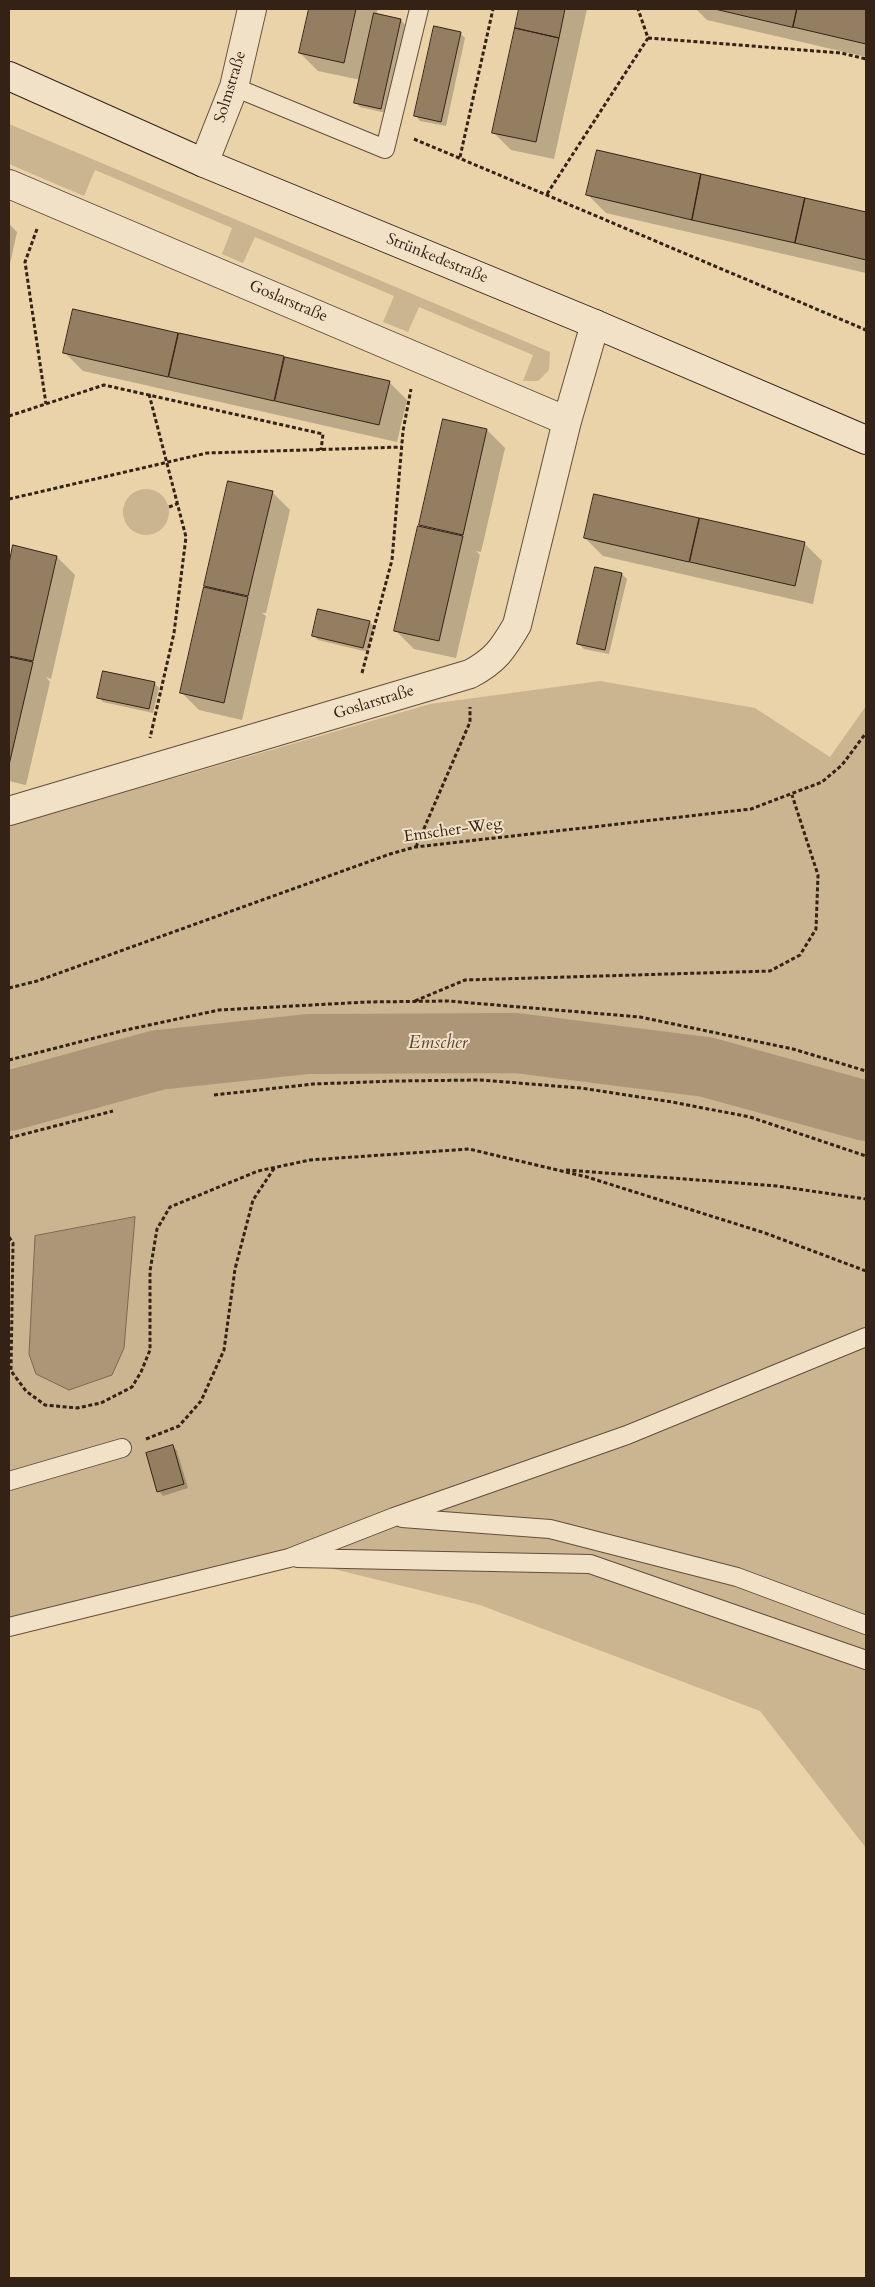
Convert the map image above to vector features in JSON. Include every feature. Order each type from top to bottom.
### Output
[{"type":"street","name":"Solmstraße","points":[[204,163],[234,86],[252,9]]},
{"type":"street","name":"Strünkedestraße","points":[[9,76],[204,163],[595,324],[866,440]]},
{"type":"street","name":"Goslarstraße","points":[[9,184],[567,420]]},
{"type":"street","name":"Goslarstraße","points":[[9,811],[353,710],[470,674],[489,664],[504,648],[517,625],[567,420],[595,324]]},
{"type":"lane","points":[[234,86],[385,149],[419,9]]},
{"type":"lane","points":[[9,1627],[288,1558],[394,1517],[627,1435],[866,1337]]},
{"type":"lane","points":[[9,1482],[122,1448]]},
{"type":"lane","points":[[394,1517],[550,1529],[737,1577],[866,1625]]},
{"type":"lane","points":[[288,1558],[590,1564],[866,1660]]},
{"type":"path","points":[[460,157],[493,9]]},
{"type":"path","points":[[638,9],[648,38]]},
{"type":"path","points":[[547,194],[648,38]]},
{"type":"path","points":[[648,38],[841,53],[866,59]]},
{"type":"path","points":[[391,129],[866,330]]},
{"type":"path","points":[[46,404],[25,262],[48,200]]},
{"type":"path","points":[[353,710],[392,560],[403,431],[418,357]]},
{"type":"path","points":[[9,416],[104,385],[323,434],[320,450]]},
{"type":"path","points":[[142,772],[174,633],[186,537],[149,394]]},
{"type":"path","points":[[9,499],[207,453],[402,448]]},
{"type":"path","points":[[169,507],[177,504]]},
{"type":"path","points":[[415,848],[470,722],[470,674]]},
{"type":"path","name":"Emscher-Weg","points":[[9,988],[37,981],[390,854],[415,848],[751,809],[822,782],[842,766],[866,733]]},
{"type":"path","points":[[413,1002],[465,980],[770,971],[800,955],[816,928],[818,875],[792,795]]},
{"type":"path","points":[[9,1060],[126,1030],[219,1010],[448,1001],[640,1017],[793,1049],[866,1071]]},
{"type":"path","points":[[214,1095],[313,1084],[396,1081],[480,1080],[581,1088],[672,1102],[750,1117],[866,1156]]},
{"type":"path","points":[[9,1138],[113,1111]]},
{"type":"path","points":[[9,1237],[13,1243],[11,1371],[26,1392],[46,1405],[77,1408],[101,1403],[132,1387],[150,1350],[150,1271],[158,1229],[170,1207],[258,1170],[310,1160],[469,1150],[587,1177],[765,1234],[866,1272]]},
{"type":"path","points":[[122,1448],[178,1426],[201,1401],[224,1350],[235,1269],[254,1200],[275,1167]]},
{"type":"path","points":[[555,1170],[777,1186],[866,1199]]},
{"type":"shaded area","points":[[9,124],[550,352],[549,370],[538,381],[523,381],[533,355],[419,307],[408,332],[383,322],[394,296],[255,237],[243,263],[222,254],[232,228],[95,170],[84,196],[9,164]]},
{"type":"shaded area","points":[[146,489],[159,493],[165,499],[169,512],[165,525],[159,531],[146,535],[133,531],[127,525],[123,512],[127,499],[133,493]]},
{"type":"shaded area","points":[[600,681],[755,708],[830,757],[866,706],[866,1848],[760,1711],[480,1605],[289,1558],[9,1634],[9,826],[430,704]]},
{"type":"shaded area","points":[[135,1217],[124,1348],[112,1375],[69,1390],[36,1374],[29,1354],[35,1236]]},
{"type":"building","points":[[309,9],[356,9],[344,63],[299,53]]},
{"type":"building","points":[[519,9],[565,9],[559,38],[515,28]]},
{"type":"building","points":[[715,9],[797,9],[793,27]]},
{"type":"building","points":[[797,9],[866,9],[866,44],[793,27]]},
{"type":"building","points":[[374,13],[401,19],[381,109],[354,103]]},
{"type":"building","points":[[434,26],[461,32],[441,122],[414,116]]},
{"type":"building","points":[[515,28],[559,38],[536,142],[492,133]]},
{"type":"building","points":[[597,150],[701,174],[692,220],[586,195]]},
{"type":"building","points":[[701,174],[805,198],[795,243],[692,220]]},
{"type":"building","points":[[805,198],[866,212],[866,260],[795,243]]},
{"type":"building","points":[[73,309],[178,333],[168,377],[63,353]]},
{"type":"building","points":[[179,333],[284,356],[274,401],[169,377]]},
{"type":"building","points":[[285,357],[390,381],[379,425],[275,401]]},
{"type":"building","points":[[443,419],[487,429],[463,535],[419,525]]},
{"type":"building","points":[[228,481],[273,491],[248,596],[204,586]]},
{"type":"building","points":[[594,494],[699,518],[689,562],[584,538]]},
{"type":"building","points":[[700,518],[805,542],[795,586],[690,562]]},
{"type":"building","points":[[418,526],[463,536],[439,641],[394,631]]},
{"type":"building","points":[[13,545],[57,556],[33,661],[9,656],[9,564]]},
{"type":"building","points":[[595,567],[622,573],[605,650],[577,644]]},
{"type":"building","points":[[204,587],[248,597],[224,703],[180,693]]},
{"type":"building","points":[[318,609],[370,621],[363,648],[312,636]]},
{"type":"building","points":[[9,657],[33,662],[9,765]]},
{"type":"building","points":[[103,671],[155,682],[149,709],[97,698]]},
{"type":"building","points":[[173,1445],[184,1484],[157,1492],[146,1453]]},
{"type":"waterway","name":"Emscher","points":[[9,1101],[158,1060],[308,1044],[516,1043],[706,1067],[866,1111]]}]
